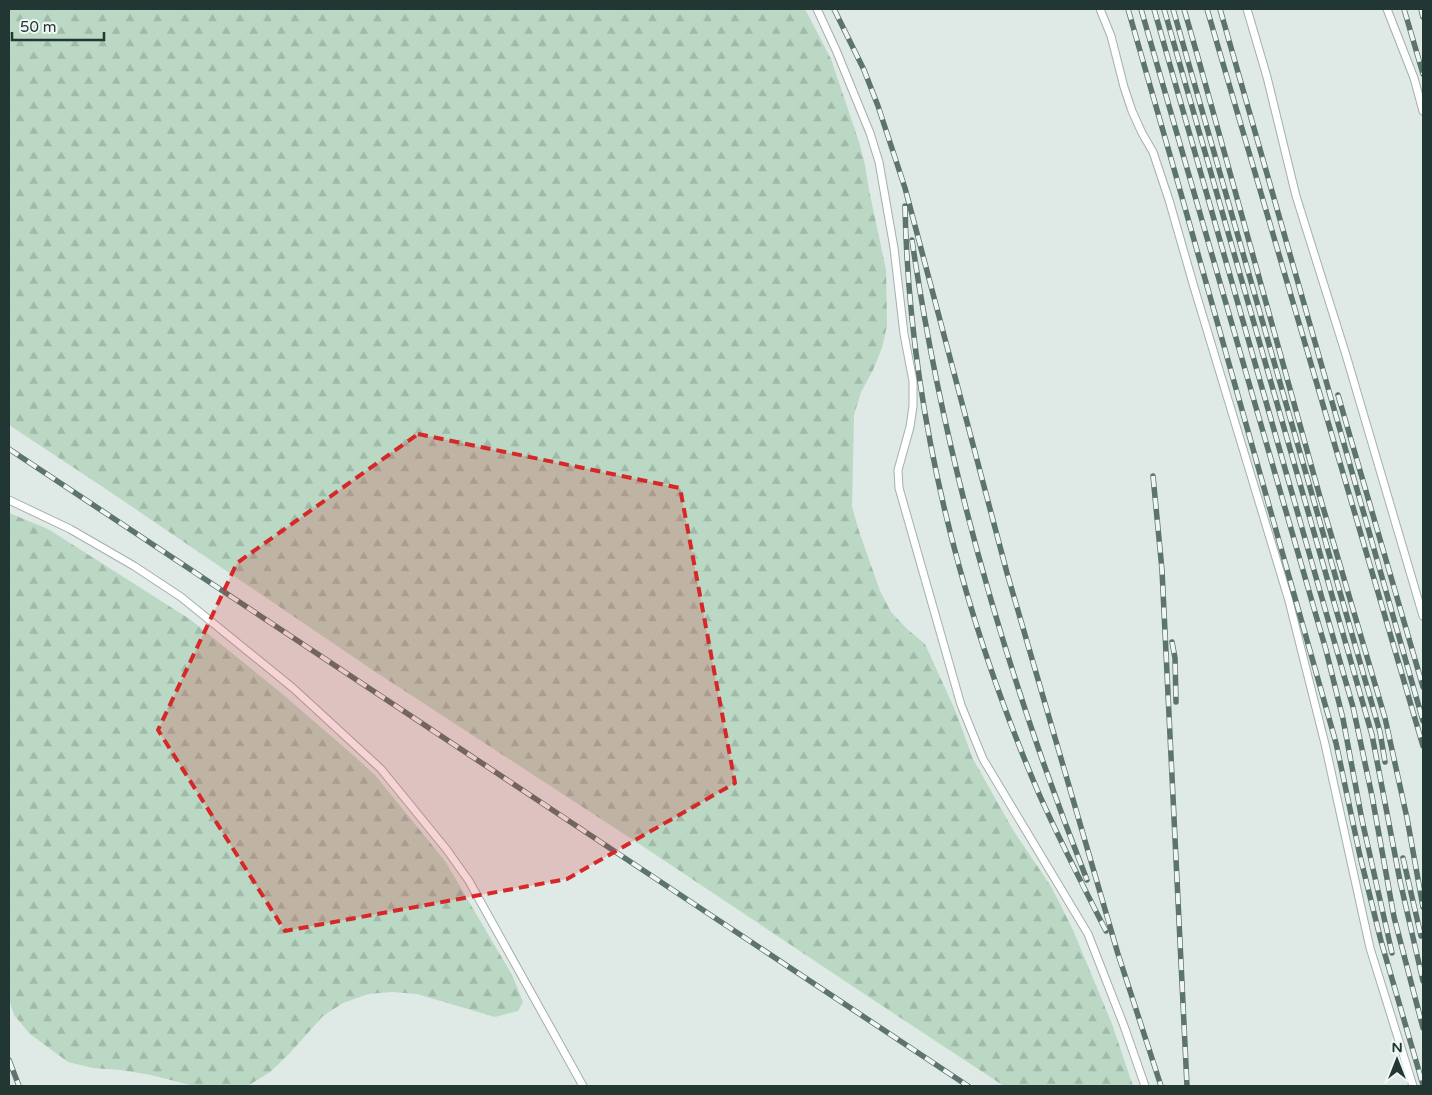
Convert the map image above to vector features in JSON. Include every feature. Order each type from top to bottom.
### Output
[{"type":"lane","points":[[817,9],[870,133],[878,162],[894,248],[904,334],[912,381],[913,406],[910,427],[898,470],[899,488],[961,705],[983,759],[1088,934],[1145,1086]]},
{"type":"lane","points":[[1100,9],[1132,111],[1153,152],[1169,200],[1289,601],[1325,744],[1337,806],[1370,948],[1413,1086]]},
{"type":"lane","points":[[1247,9],[1267,77],[1296,196],[1346,354],[1423,616]]},
{"type":"lane","points":[[1387,9],[1414,78],[1423,111]]},
{"type":"lane","points":[[9,500],[78,534],[134,566],[181,597],[293,688],[381,769],[447,850],[469,881],[583,1086]]},
{"type":"highlighted area","points":[[418,434],[680,488],[735,783],[567,879],[285,931],[158,730],[237,563]]},
{"type":"green space","points":[[9,9],[805,9],[831,59],[859,142],[886,270],[887,325],[882,348],[861,392],[854,415],[852,507],[859,531],[880,591],[891,612],[925,644],[955,710],[973,759],[1013,830],[1052,888],[1073,930],[1112,1024],[1133,1086],[1004,1086],[371,669],[9,425]]},
{"type":"green space","points":[[9,513],[48,529],[191,620],[280,692],[375,775],[445,861],[512,975],[523,1002],[518,1011],[495,1017],[417,994],[392,992],[368,994],[343,1003],[323,1016],[270,1072],[249,1085],[194,1086],[151,1075],[93,1068],[68,1062],[30,1034],[14,1015],[9,999]]},
{"type":"railway","points":[[834,9],[864,70],[905,188],[1007,573],[1118,954],[1161,1086]]},
{"type":"railway","points":[[1128,9],[1336,743],[1360,856],[1381,941],[1423,1085]]},
{"type":"railway","points":[[1141,9],[1326,650],[1343,719],[1362,820],[1392,953]]},
{"type":"railway","points":[[1154,9],[1353,707],[1372,796],[1394,917],[1423,1028]]},
{"type":"railway","points":[[1164,9],[1372,735],[1400,881],[1423,981]]},
{"type":"railway","points":[[1173,9],[1380,732],[1385,762]]},
{"type":"railway","points":[[1184,9],[1320,497],[1385,718],[1407,818],[1423,907]]},
{"type":"railway","points":[[1207,9],[1423,746]]},
{"type":"railway","points":[[1220,9],[1423,721]]},
{"type":"railway","points":[[1404,9],[1423,74]]},
{"type":"railway","points":[[1421,9],[1423,17]]},
{"type":"railway","points":[[905,206],[909,282],[928,432],[963,580],[985,652],[1039,794],[1106,931]]},
{"type":"railway","points":[[912,240],[941,404],[981,565],[1004,645],[1030,724],[1087,880]]},
{"type":"railway","points":[[1338,395],[1423,687]]},
{"type":"railway","points":[[9,449],[968,1086]]},
{"type":"railway","points":[[1153,476],[1162,570],[1187,1086]]},
{"type":"railway","points":[[1172,642],[1175,658],[1176,702]]},
{"type":"railway","points":[[1403,858],[1421,936]]},
{"type":"railway","points":[[9,1060],[19,1086]]}]
